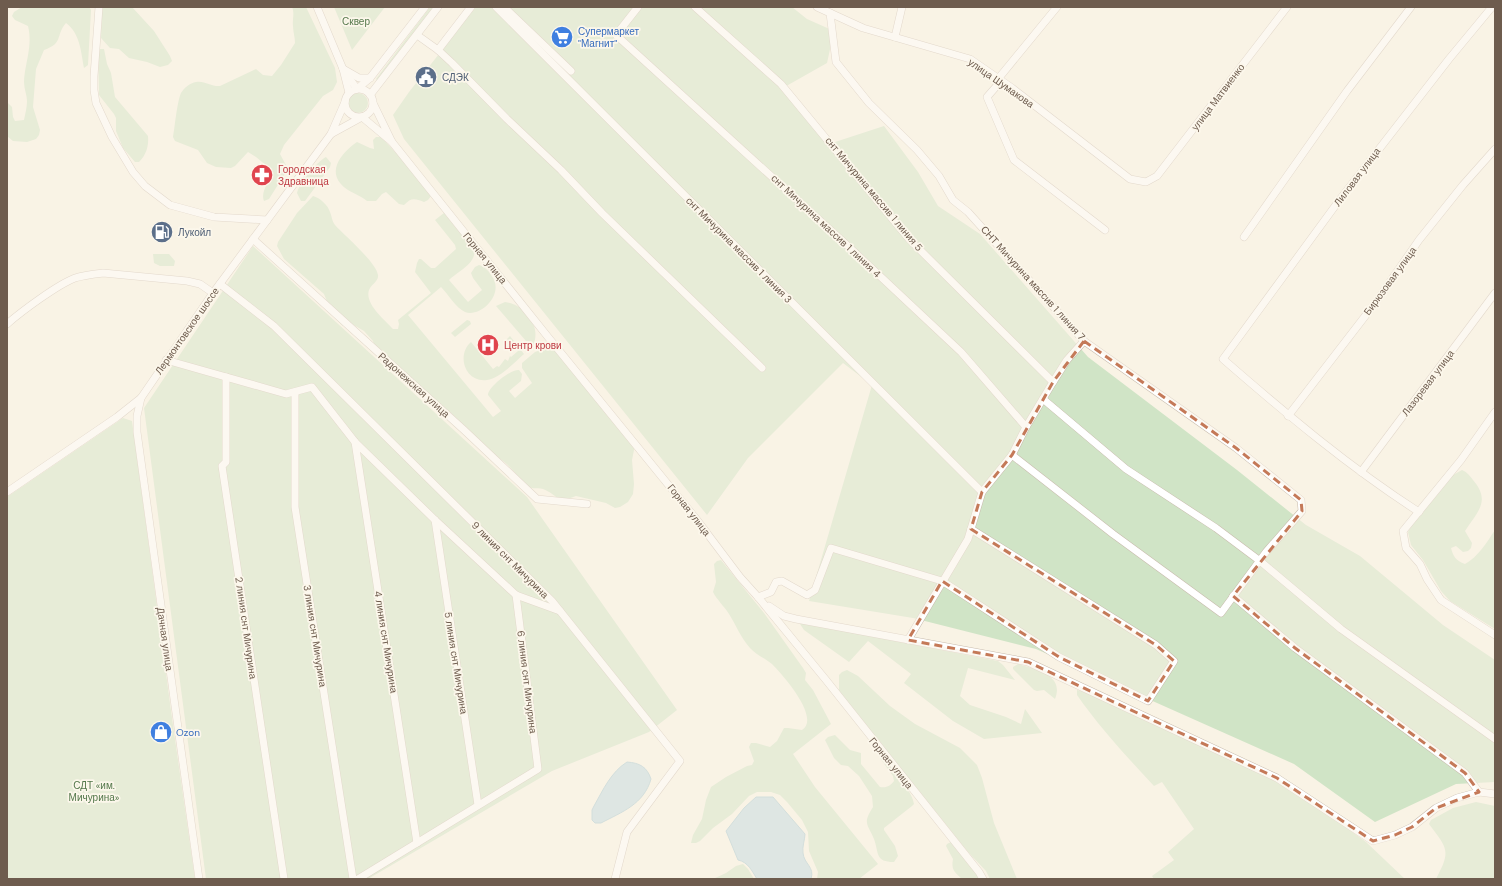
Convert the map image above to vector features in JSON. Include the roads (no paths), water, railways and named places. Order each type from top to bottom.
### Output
[{"type":"street","points":[[99,7],[94,76],[96,103],[112,137],[133,172],[144,186],[170,205],[214,217],[267,220]]},
{"type":"street","points":[[317,7],[343,69],[349,94]]},
{"type":"street","points":[[331,134],[349,94],[357,90],[370,78],[425,7]]},
{"type":"street","points":[[370,95],[438,7]]},
{"type":"street","points":[[438,50],[471,7]]},
{"type":"street","name":"снт Мичурина массив 1 линия 3","points":[[496,7],[982,492]]},
{"type":"street","points":[[504,7],[571,72]]},
{"type":"street","name":"снт Мичурина массив 1 линия 4","points":[[638,7],[616,35],[849,247],[961,352],[1026,427]]},
{"type":"street","name":"снт Мичурина массив 1 линия 5","points":[[695,7],[781,84],[909,239],[1053,382]]},
{"type":"street","name":"улица Шумакова","points":[[816,7],[863,28],[970,59],[1000,80],[1130,180],[1146,182]]},
{"type":"street","points":[[894,37],[902,7]]},
{"type":"street","points":[[1057,7],[987,97],[1014,160],[1105,230]]},
{"type":"street","name":"улица Матвиенко","points":[[1146,182],[1157,176],[1287,7]]},
{"type":"street","points":[[1244,237],[1347,91],[1411,7]]},
{"type":"street","name":"Лиловая улица","points":[[1288,416],[1223,359],[1343,196],[1449,59],[1492,7]]},
{"type":"street","name":"СНТ Мичурина массив 1 линия 7","points":[[830,13],[836,62],[869,103],[917,150],[939,176],[953,200],[968,212],[1084,341],[1236,448],[1301,500],[1302,511],[1260,561]]},
{"type":"street","points":[[417,35],[438,50],[602,213],[762,368]]},
{"type":"street","points":[[343,69],[359,78],[370,78]]},
{"type":"street","points":[[343,69],[357,90]]},
{"type":"street","points":[[357,90],[364,90],[370,95],[392,142]]},
{"type":"street","points":[[345,102],[345,106],[350,114],[353,116],[362,117],[392,142]]},
{"type":"street","points":[[331,134],[365,116],[371,111],[373,103]]},
{"type":"street","name":"Лермонтовское шоссе","points":[[7,492],[117,417],[141,398],[213,293],[331,134]]},
{"type":"street","name":"Горная улица","points":[[392,142],[697,520],[740,577],[758,597],[979,872],[983,879]]},
{"type":"street","name":"Бирюзовая улица","points":[[1288,416],[1376,302],[1419,240],[1463,185],[1495,149]]},
{"type":"street","name":"Радонежская улица","points":[[253,239],[464,430],[537,499],[587,504]]},
{"type":"street","points":[[7,324],[63,284],[95,274],[103,273],[187,281],[200,284],[213,293]]},
{"type":"street","name":"9 линия снт Мичурина","points":[[220,284],[274,326],[552,600],[680,762],[627,832],[615,879]]},
{"type":"street","name":"Лазоревая улица","points":[[1362,472],[1495,293]]},
{"type":"street","points":[[908,640],[968,539],[982,492],[1012,455],[1026,427],[1053,382],[1067,360],[1084,341]]},
{"type":"street","points":[[166,360],[286,394],[312,387],[355,442],[434,520],[516,595],[560,611]]},
{"type":"street","name":"2 линия снт Мичурина","points":[[226,377],[226,462],[222,466],[284,879]]},
{"type":"street","name":"3 линия снт Мичурина","points":[[295,392],[295,507],[353,879]]},
{"type":"street","name":"Дачная улица","points":[[141,398],[137,416],[137,432],[183,774],[199,879]]},
{"type":"street","points":[[1043,399],[1126,469],[1216,528],[1260,561],[1341,629],[1495,739]]},
{"type":"street","points":[[1495,412],[1461,460],[1403,532],[1406,548],[1420,564],[1427,579],[1441,600],[1495,636]]},
{"type":"street","points":[[1288,416],[1384,489],[1419,512]]},
{"type":"street","name":"4 линия снт Мичурина","points":[[355,442],[417,843]]},
{"type":"street","points":[[1012,455],[1113,534],[1221,613],[1260,561]]},
{"type":"street","name":"5 линия снт Мичурина","points":[[434,520],[478,806]]},
{"type":"street","points":[[971,529],[1156,646],[1174,661],[1148,701],[1059,657],[942,581],[831,548],[815,590],[807,595],[782,581],[776,582],[771,592],[758,597],[773,610],[784,616],[1028,662],[1277,778],[1374,840],[1395,835],[1412,827],[1436,808],[1457,798],[1478,792],[1495,794]]},
{"type":"street","name":"6 линия снт Мичурина","points":[[478,806],[538,769],[516,595]]},
{"type":"street","points":[[1233,596],[1295,648],[1464,773],[1478,792]]},
{"type":"street","points":[[358,879],[478,806]]},
{"type":"water","points":[[627,762],[636,763],[647,771],[651,779],[648,788],[638,801],[624,811],[601,823],[595,823],[592,820],[592,810],[594,806],[612,776]]},
{"type":"water","points":[[756,797],[773,797],[805,834],[803,853],[805,860],[812,871],[811,879],[757,879],[747,865],[738,860],[726,831],[744,808]]},
{"type":"place","name":"Супермаркет \"Магнит\"","points":[[562,37]]},
{"type":"place","name":"СДЭК","points":[[426,77]]},
{"type":"place","name":"Городская Здравница","points":[[262,175]]},
{"type":"place","name":"Лукойл","points":[[162,232]]},
{"type":"place","name":"Центр крови","points":[[488,345]]},
{"type":"place","name":"Ozon","points":[[161,732]]},
{"type":"park label","name":"Сквер","points":[[356,21]]},
{"type":"park label","name":"СДТ «им. Мичурина»","points":[[94,790]]}]
